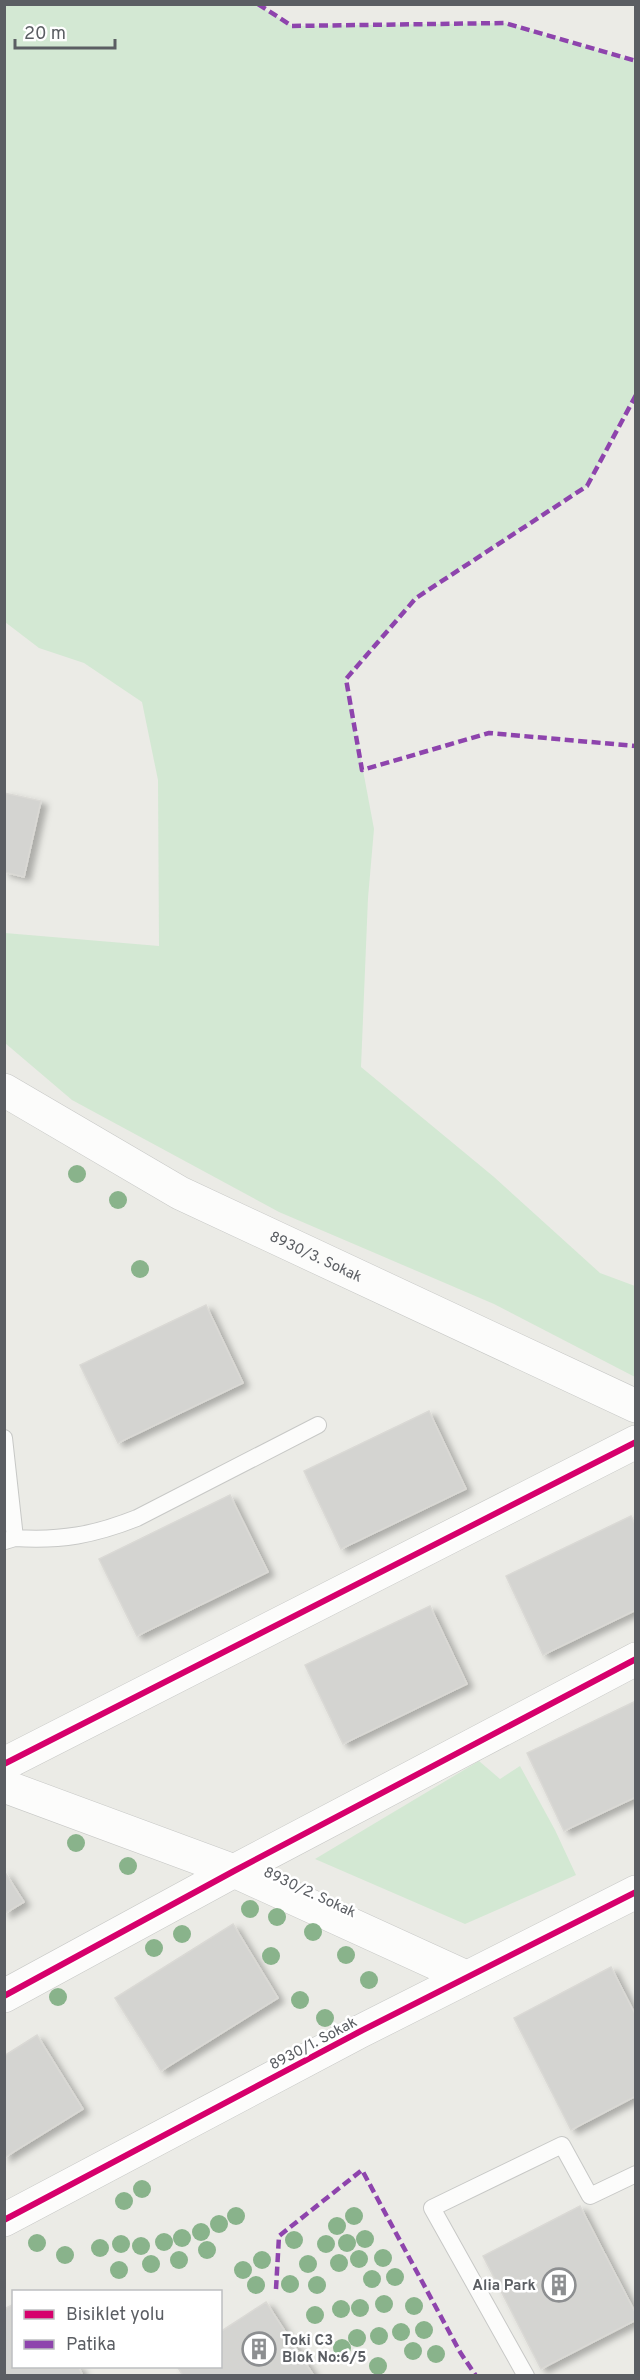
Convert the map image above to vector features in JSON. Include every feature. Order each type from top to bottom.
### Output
[{"type":"street","name":"8930/3. Sokak","points":[[4,1090],[180,1193],[636,1406]]},
{"type":"street","points":[[4,1764],[636,1442]]},
{"type":"street","points":[[4,1996],[234,1871],[636,1659]]},
{"type":"street","name":"8930/2. Sokak","points":[[4,1786],[234,1871],[466,1977]]},
{"type":"street","name":"8930/1. Sokak","points":[[4,2220],[466,1977],[636,1893]]},
{"type":"lane","points":[[4,1438],[10,1540],[44,1540],[74,1537],[106,1530],[137,1518],[318,1425]]},
{"type":"lane","points":[[526,2376],[432,2208],[562,2145],[590,2196],[636,2174]]},
{"type":"green space","points":[[5,4],[258,5],[292,26],[505,23],[635,61],[635,395],[587,486],[416,598],[346,679],[374,829],[368,898],[361,1067],[494,1177],[600,1273],[635,1286],[635,1377],[494,1304],[279,1212],[72,1100],[5,1043],[5,933],[159,946],[158,780],[142,702],[84,663],[39,648],[5,622]]},
{"type":"green space","points":[[479,1761],[500,1779],[520,1766],[555,1830],[576,1875],[465,1924],[315,1859]]},
{"type":"building","points":[[4,793],[41,801],[24,877],[4,872]]},
{"type":"building","points":[[206,1305],[243,1383],[118,1443],[80,1365]]},
{"type":"building","points":[[429,1411],[466,1489],[341,1549],[304,1471]]},
{"type":"building","points":[[230,1495],[268,1572],[137,1636],[99,1559]]},
{"type":"building","points":[[631,1516],[636,1526],[636,1610],[543,1655],[506,1576]]},
{"type":"building","points":[[430,1606],[467,1684],[343,1744],[305,1665]]},
{"type":"building","points":[[636,1701],[636,1797],[564,1831],[527,1753]]},
{"type":"building","points":[[4,1871],[24,1902],[4,1914]]},
{"type":"building","points":[[233,1924],[278,1998],[161,2071],[115,1998]]},
{"type":"building","points":[[611,1967],[636,2016],[636,2096],[571,2130],[514,2018]]},
{"type":"building","points":[[37,2035],[83,2109],[4,2158],[4,2056]]},
{"type":"building","name":"Alia Park","points":[[580,2206],[636,2314],[636,2320],[541,2369],[483,2256]]},
{"type":"building","name":"Toki C3 Blok No:6/5","points":[[266,2302],[314,2376],[183,2376],[178,2368],[222,2368],[222,2331]]},
{"type":"building","points":[[12,2305],[12,2368],[79,2368],[83,2376],[4,2376],[4,2309]]},
{"type":"marked path","points":[[258,4],[292,26],[505,23],[636,61]]},
{"type":"marked path","points":[[636,395],[587,486],[416,598],[346,679],[362,770],[489,733],[636,746]]},
{"type":"marked path","points":[[276,2289],[279,2236],[362,2170],[460,2352],[476,2376]]},
{"type":"cycle path","points":[[4,1764],[636,1442]]},
{"type":"cycle path","points":[[4,1996],[234,1871],[636,1659]]},
{"type":"cycle path","points":[[4,2220],[359,2032],[636,1892]]},
{"type":"place","name":"Alia Park","points":[[559,2285]]},
{"type":"place","name":"Toki C3 Blok No:6/5","points":[[259,2349]]}]
